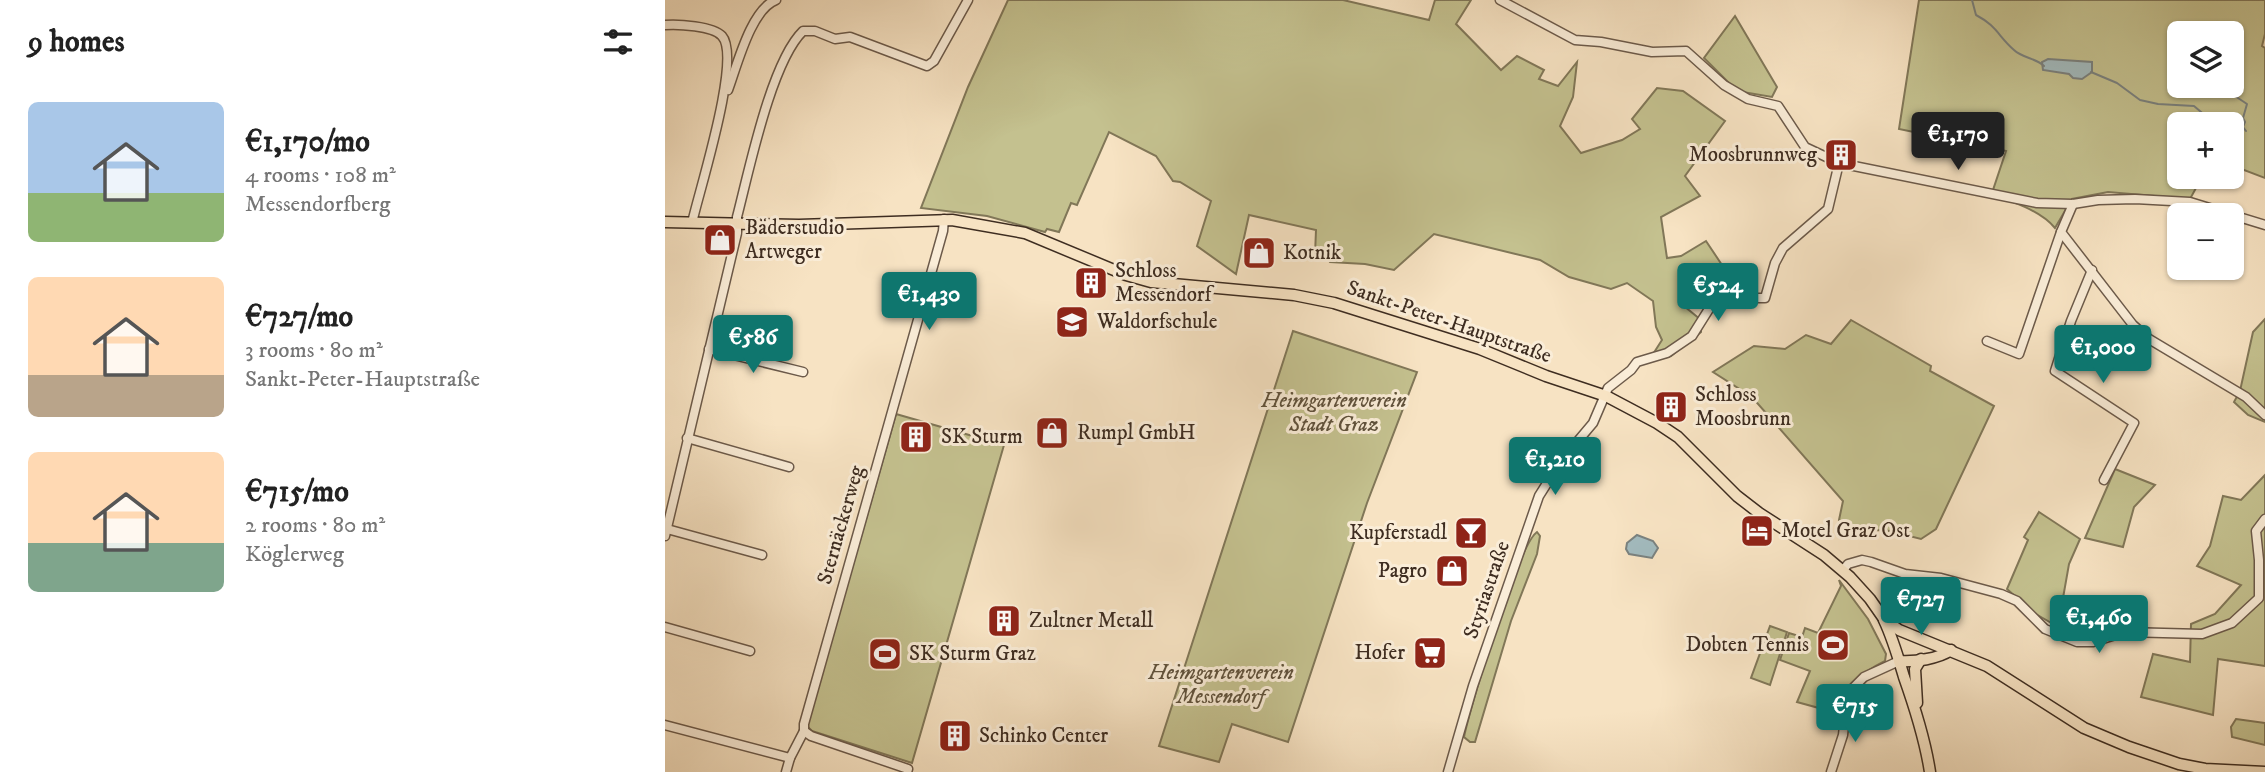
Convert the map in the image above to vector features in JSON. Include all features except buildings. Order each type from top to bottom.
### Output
[{"type":"main road","name":"Sankt-Peter-Hauptstraße","points":[[665,222],[866,223],[944,219],[1025,233],[1126,275],[1151,282],[1294,295],[1350,307],[1480,349],[1546,376],[1606,396],[1657,423],[1678,437],[1748,504],[1843,570],[1884,619],[1912,636],[1947,649],[2010,679],[2084,727],[2129,747],[2205,770],[2265,772]]},
{"type":"main road","points":[[1884,619],[1897,648],[1899,661],[1917,709],[1930,772]]},
{"type":"main road","points":[[1899,661],[1910,654],[1947,649]]},
{"type":"main road","points":[[1899,661],[1945,654],[1947,649]]},
{"type":"main road","points":[[1917,709],[1916,669],[1921,659]]},
{"type":"street","points":[[692,223],[723,103],[759,13],[776,0]]},
{"type":"street","points":[[762,555],[666,533],[737,224],[775,83],[794,40],[803,31],[814,31],[835,39],[850,37],[927,66],[935,61],[968,0]]},
{"type":"street","points":[[1500,0],[1575,40],[1652,52],[1686,51],[1724,85],[1748,99],[1777,106],[1805,147],[1839,163],[2037,202],[2073,204],[2111,200],[2190,201],[2265,225]]},
{"type":"street","points":[[665,24],[711,30],[722,35],[728,49],[723,103]]},
{"type":"street","points":[[1606,396],[1608,388],[1637,362],[1667,354],[1692,336],[1726,287],[1733,285],[1745,289],[1754,298],[1765,298],[1775,262],[1783,248],[1792,237],[1811,226],[1828,209],[1839,173],[1839,163]]},
{"type":"street","points":[[1987,341],[2019,354],[2073,204]]},
{"type":"street","name":"Sternäckerweg","points":[[786,772],[804,731],[805,719],[943,231],[944,219]]},
{"type":"street","points":[[2061,232],[2133,326],[2149,339],[2246,397],[2265,415]]},
{"type":"street","points":[[2092,270],[2071,321],[2055,371],[2134,423],[2104,480]]},
{"type":"street","points":[[709,349],[803,372]]},
{"type":"street","name":"Styriastraße","points":[[1448,772],[1472,686],[1539,496],[1561,461],[1593,423],[1606,396]]},
{"type":"street","points":[[687,438],[789,467]]},
{"type":"street","points":[[1843,570],[1848,564],[1871,562],[1905,574],[1941,578],[2001,594],[2017,601],[2045,629],[2077,642],[2093,642],[2125,632],[2202,634],[2232,622],[2259,598],[2256,531],[2265,519]]},
{"type":"street","points":[[665,627],[750,651]]},
{"type":"street","points":[[1831,772],[1854,687],[1864,677],[1899,661]]},
{"type":"street","points":[[665,725],[790,758]]},
{"type":"street","points":[[804,731],[814,737],[908,769],[907,772]]},
{"type":"green space","points":[[1008,0],[1343,0],[1429,20],[1435,0],[1471,0],[1456,24],[1501,70],[1517,56],[1544,70],[1539,79],[1558,86],[1577,62],[1573,97],[1560,126],[1581,153],[1622,140],[1640,129],[1632,119],[1657,88],[1683,91],[1725,121],[1685,176],[1700,196],[1661,217],[1667,258],[1681,256],[1706,241],[1724,268],[1721,271],[1716,268],[1706,272],[1684,306],[1701,320],[1701,332],[1671,356],[1648,362],[1662,340],[1656,327],[1653,301],[1627,283],[1611,289],[1569,277],[1540,260],[1434,234],[1394,270],[1365,264],[1330,262],[1327,258],[1315,255],[1316,230],[1249,215],[1236,274],[1197,246],[1211,201],[1180,182],[1173,181],[1156,156],[1109,132],[1077,205],[1071,203],[1059,232],[1047,229],[1045,232],[987,216],[921,208],[968,87]]},
{"type":"green space","points":[[1919,0],[2265,0],[2265,34],[2262,46],[2265,48],[2265,178],[2244,170],[2244,112],[2167,112],[2167,189],[2195,189],[2190,199],[2108,192],[2072,199],[2055,228],[2042,216],[2025,207],[1991,196],[2006,151],[1899,129]]},
{"type":"green space","points":[[1735,16],[1777,87],[1772,97],[1737,91],[1704,58]]},
{"type":"green space","points":[[2265,319],[2265,422],[2248,415],[2234,402],[2240,391],[2253,332]]},
{"type":"green space","points":[[1851,320],[1931,366],[1930,371],[1994,406],[1936,529],[1921,539],[1885,530],[1857,531],[1839,520],[1843,501],[1752,397],[1713,372],[1754,346],[1785,349],[1806,335],[1831,344]]},
{"type":"green space","name":"Heimgartenverein Stadt Graz","points":[[1293,331],[1417,372],[1367,503],[1288,742],[1232,724],[1219,762],[1159,746]]},
{"type":"green space","name":"SK Sturm Graz","points":[[896,414],[1004,445],[912,763],[812,731],[807,726]]},
{"type":"green space","points":[[2115,469],[2155,485],[2134,507],[2123,547],[2085,538]]},
{"type":"green space","points":[[2265,475],[2265,666],[2218,659],[2213,715],[2141,697],[2153,654],[2190,662],[2191,624],[2215,614],[2241,585],[2197,566],[2210,546],[2223,496],[2241,500]]},
{"type":"green space","points":[[2039,512],[2080,539],[2069,564],[2060,615],[2055,625],[2034,613],[2007,589],[2028,540],[2024,537]]},
{"type":"green space","points":[[1537,532],[1540,536],[1537,554],[1511,621],[1475,742],[1470,742],[1464,737],[1496,628],[1518,565]]},
{"type":"green space","name":"Dobten Tennis","points":[[1839,580],[1868,619],[1886,654],[1885,661],[1855,682],[1845,695],[1837,713],[1797,702],[1810,671],[1780,660],[1789,633],[1802,637],[1805,628],[1818,633],[1841,586]]},
{"type":"green space","points":[[1770,626],[1787,632],[1770,685],[1751,678]]},
{"type":"green space","points":[[2236,719],[2265,723],[2265,745],[2232,737],[2231,727]]},
{"type":"water","points":[[2048,59],[2092,62],[2092,72],[2082,79],[2043,70],[2042,62]]},
{"type":"water","points":[[1637,535],[1653,541],[1658,548],[1652,558],[1629,554],[1627,543]]},
{"type":"waterway","points":[[1972,0],[1976,15],[1993,27],[2014,50],[2044,66]]},
{"type":"waterway","points":[[2091,72],[2117,83],[2140,100],[2194,106],[2201,112]]},
{"type":"waterway","points":[[2238,98],[2247,104],[2244,114]]},
{"type":"waterway","points":[[2244,120],[2244,124]]},
{"type":"place","name":"Moosbrunnweg","points":[[1841,155]]},
{"type":"place","name":"Bäderstudio Artweger","points":[[720,240]]},
{"type":"place","name":"Kotnik","points":[[1259,253]]},
{"type":"place","name":"Schloss Messendorf","points":[[1091,283]]},
{"type":"place","name":"Waldorfschule","points":[[1072,322]]},
{"type":"place","name":"Schloss Moosbrunn","points":[[1671,407]]},
{"type":"place","name":"Rumpl GmbH","points":[[1052,433]]},
{"type":"place","name":"SK Sturm","points":[[916,437]]},
{"type":"place","name":"Motel Graz Ost","points":[[1757,531]]},
{"type":"place","name":"Kupferstadl","points":[[1471,533]]},
{"type":"place","name":"Pagro","points":[[1452,571]]},
{"type":"place","name":"Zultner Metall","points":[[1004,621]]},
{"type":"place","name":"Dobten Tennis","points":[[1833,645]]},
{"type":"place","name":"Hofer","points":[[1430,653]]},
{"type":"place","name":"SK Sturm Graz","points":[[885,654]]},
{"type":"place","name":"Schinko Center","points":[[955,736]]},
{"type":"park label","name":"Heimgartenverein Messendorf","points":[[1221,685]]}]
